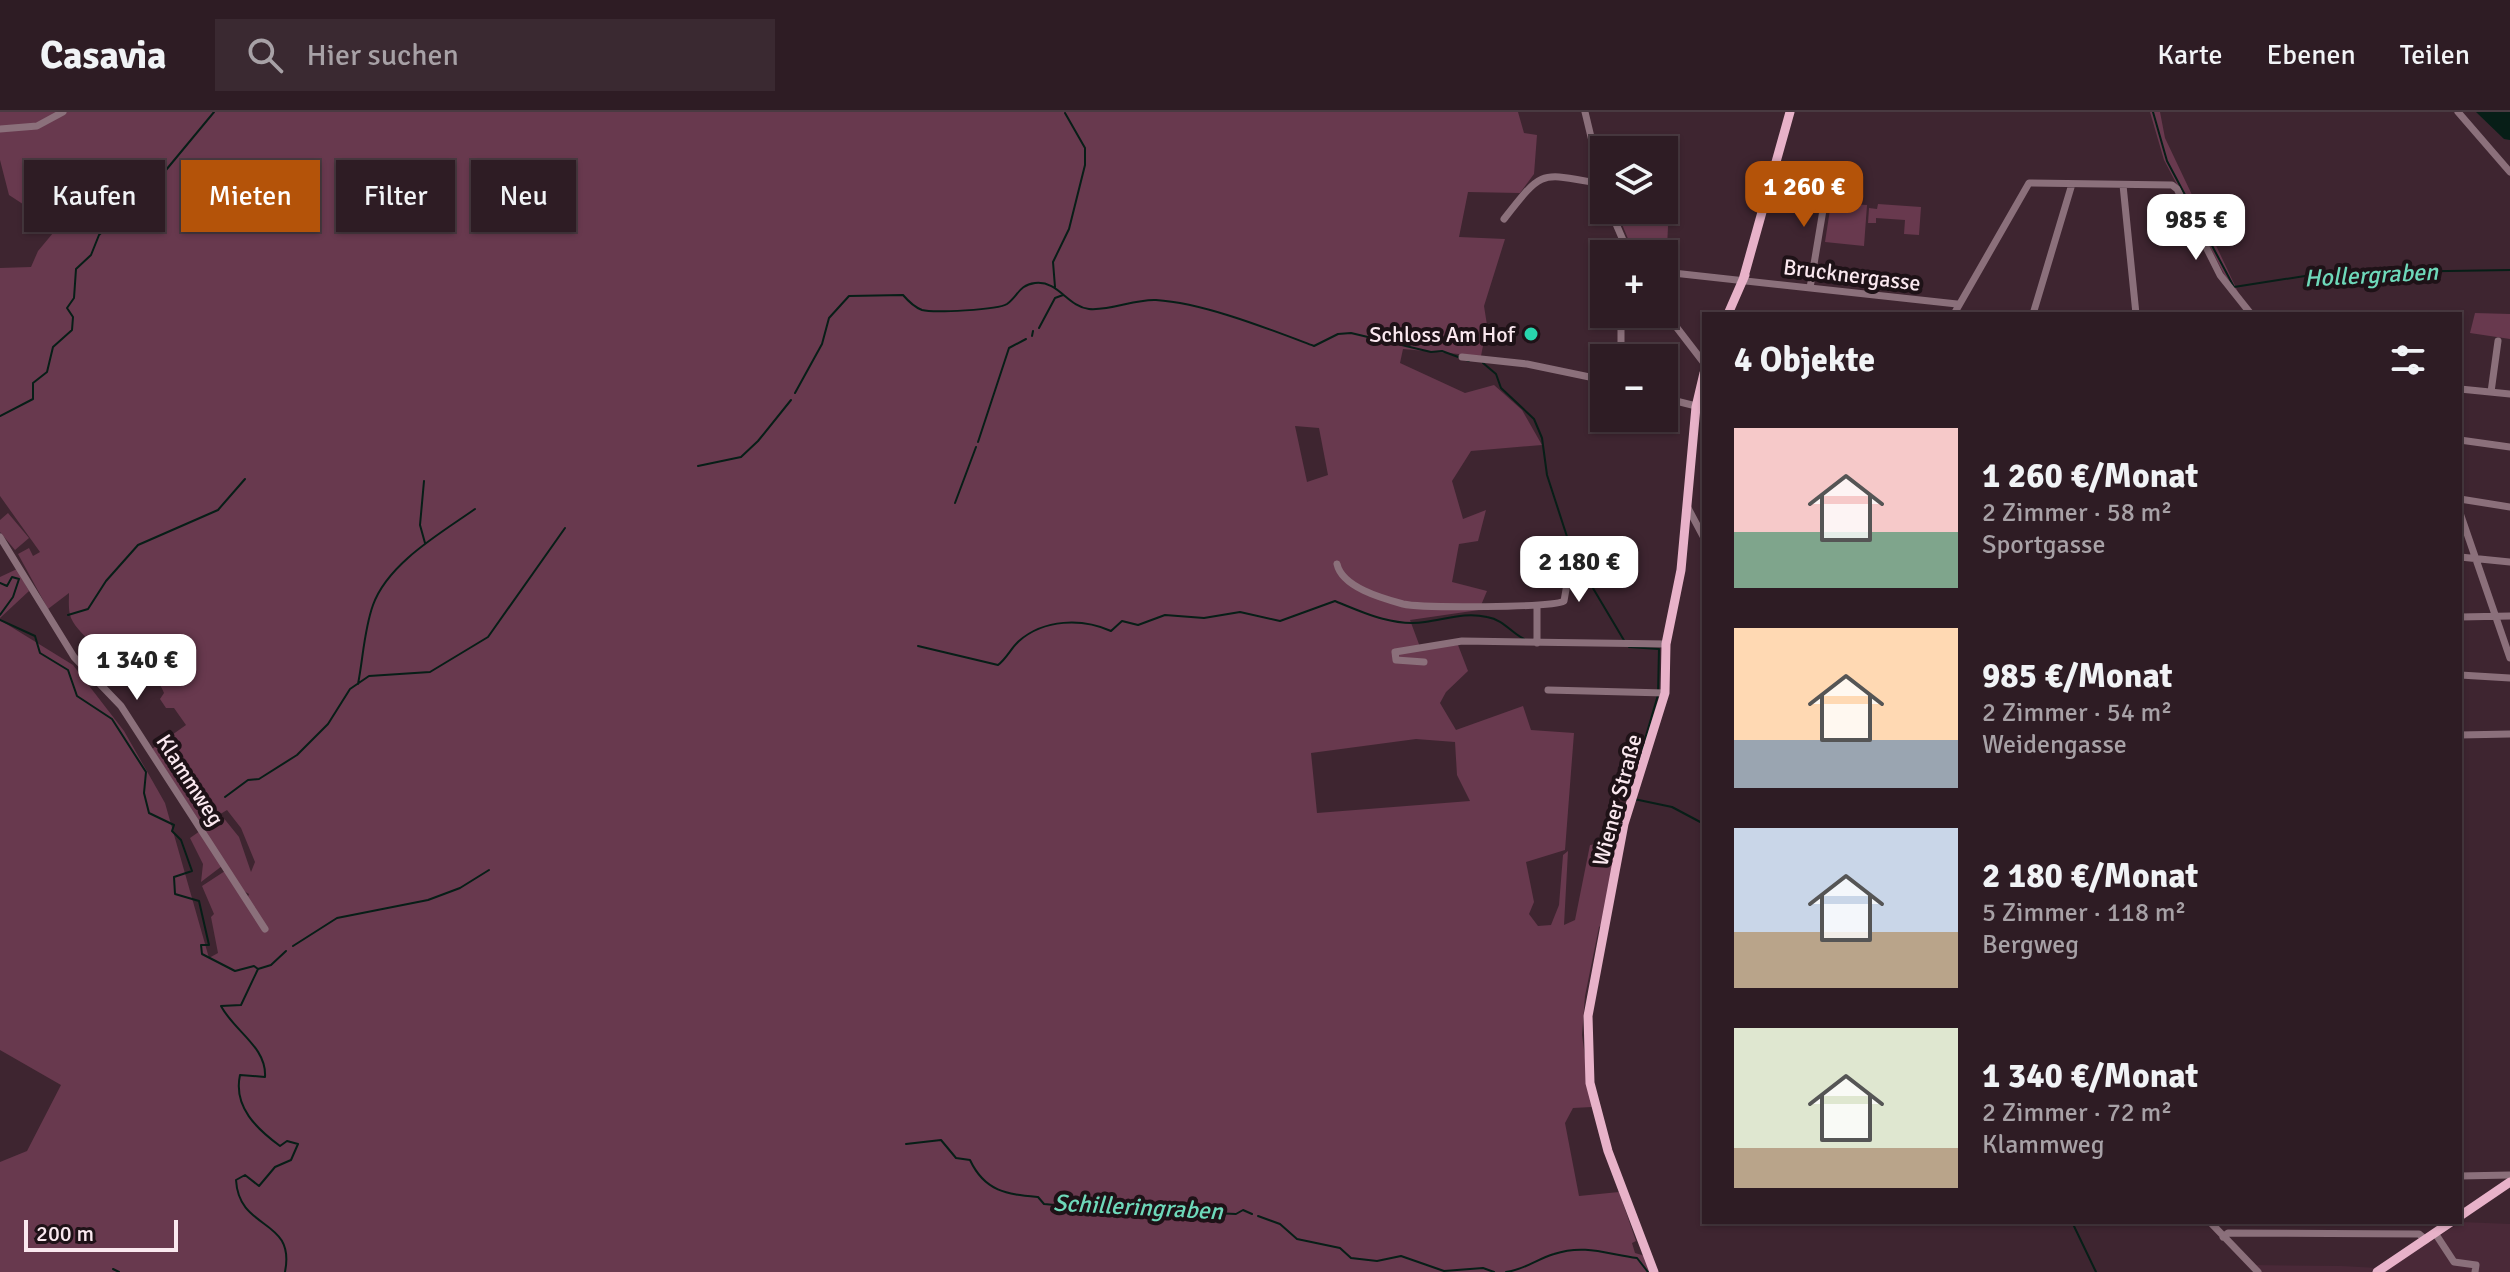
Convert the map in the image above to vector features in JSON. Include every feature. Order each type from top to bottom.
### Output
[{"type":"main road","points":[[1729,312],[1743,280],[1790,112]]},
{"type":"main road","name":"Wiener Straße","points":[[1654,1272],[1608,1151],[1590,1083],[1589,1003],[1632,799],[1661,692],[1665,649],[1681,570],[1686,505],[1700,408]]},
{"type":"main road","points":[[2462,1214],[2510,1182]]},
{"type":"main road","points":[[2377,1272],[2448,1224]]},
{"type":"street","points":[[0,129],[19,130],[37,126],[63,112]]},
{"type":"street","points":[[1585,112],[1591,136]]},
{"type":"street","points":[[2458,112],[2510,172]]},
{"type":"street","points":[[1810,288],[1829,174]]},
{"type":"street","points":[[1504,219],[1533,183],[1546,175],[1590,185]]},
{"type":"street","points":[[1955,312],[2029,183],[2160,185],[2177,189],[2220,275],[2249,312]]},
{"type":"street","points":[[2034,312],[2072,184]]},
{"type":"street","points":[[2123,185],[2136,312]]},
{"type":"street","name":"Brucknergasse","points":[[1678,273],[1957,304]]},
{"type":"street","points":[[1677,328],[1702,360]]},
{"type":"street","points":[[2491,392],[2498,341]]},
{"type":"street","points":[[1462,357],[1590,377]]},
{"type":"street","points":[[2462,389],[2510,394]]},
{"type":"street","points":[[1678,402],[1700,408]]},
{"type":"street","points":[[2462,440],[2510,447]]},
{"type":"street","points":[[2462,501],[2510,507]]},
{"type":"street","points":[[1686,505],[1702,533]]},
{"type":"street","points":[[2462,519],[2510,658]]},
{"type":"street","name":"Klammweg","points":[[0,537],[74,657],[121,706],[265,929]]},
{"type":"street","points":[[1337,564],[1348,582],[1403,604],[1537,606],[1564,601],[1572,555]]},
{"type":"street","points":[[2462,557],[2510,562]]},
{"type":"street","points":[[1537,606],[1537,641]]},
{"type":"street","points":[[2462,617],[2510,616]]},
{"type":"street","points":[[1424,662],[1401,663],[1396,660],[1395,652],[1462,641],[1627,644],[1665,649]]},
{"type":"street","points":[[2462,675],[2510,678]]},
{"type":"street","points":[[1548,690],[1661,692]]},
{"type":"street","points":[[2462,735],[2510,734]]},
{"type":"street","points":[[2462,1176],[2510,1175]]},
{"type":"street","points":[[2498,1190],[2510,1191]]},
{"type":"street","points":[[2212,1224],[2258,1272]]},
{"type":"street","points":[[2223,1237],[2228,1233],[2419,1234],[2430,1236],[2454,1262],[2476,1265],[2475,1272]]},
{"type":"shaded area","points":[[0,112],[1518,112],[1524,133],[1537,135],[1534,174],[1520,193],[1468,192],[1459,237],[1505,239],[1484,306],[1487,325],[1481,356],[1403,349],[1400,363],[1465,393],[1494,385],[1522,410],[1542,445],[1471,451],[1452,481],[1463,519],[1486,510],[1478,541],[1459,544],[1452,582],[1487,591],[1479,610],[1410,620],[1420,647],[1458,645],[1468,671],[1446,692],[1440,703],[1456,730],[1523,706],[1531,730],[1574,733],[1565,850],[1526,862],[1534,902],[1529,914],[1538,926],[1551,925],[1559,905],[1563,855],[1568,851],[1564,925],[1575,920],[1590,845],[1616,841],[1604,923],[1599,927],[1585,996],[1582,1035],[1592,1107],[1573,1108],[1565,1123],[1579,1196],[1619,1192],[1636,1241],[1632,1243],[1635,1253],[1645,1256],[1651,1272],[0,1272],[0,1162],[27,1151],[61,1085],[0,1050],[0,620],[73,665],[124,731],[165,803],[209,958],[218,953],[211,917],[214,914],[202,886],[225,871],[247,900],[249,894],[240,889],[202,828],[222,816],[239,837],[251,872],[255,862],[241,828],[227,810],[202,825],[152,749],[186,725],[174,708],[166,708],[160,699],[164,693],[158,682],[106,652],[82,633],[70,615],[69,593],[48,609],[18,554],[29,548],[33,556],[40,552],[0,496],[0,268],[31,267],[38,251],[54,232],[165,232],[165,160],[24,160],[24,205],[9,195],[0,160]],"holes":[[[1295,426],[1319,428],[1328,475],[1307,482]],[[1416,739],[1455,742],[1457,775],[1470,801],[1317,813],[1311,753]]]},
{"type":"shaded area","points":[[2150,112],[2160,112],[2165,138],[2239,294],[2232,289],[2164,160]]},
{"type":"shaded area","points":[[2476,112],[2510,112],[2510,140],[2504,139]]},
{"type":"shaded area","points":[[1831,203],[1867,205],[1864,246],[1825,242]]},
{"type":"shaded area","points":[[1878,204],[1921,207],[1919,235],[1904,234],[1905,220],[1876,218],[1876,223],[1868,223],[1869,208],[1877,209]]},
{"type":"shaded area","points":[[1622,224],[1668,224],[1667,240],[1629,240]]},
{"type":"shaded area","points":[[2475,313],[2510,314],[2510,339],[2470,333]]},
{"type":"shaded area","points":[[8,513],[29,538],[15,550],[0,532],[0,520]]},
{"type":"shaded area","points":[[17,569],[29,591],[0,618],[0,577]]},
{"type":"shaded area","points":[[200,831],[222,866],[201,882],[203,864],[190,838]]},
{"type":"shaded area","points":[[2462,1222],[2510,1224],[2510,1272],[2383,1272]]},
{"type":"shaded area","points":[[2250,1265],[2378,1268],[2371,1272],[2257,1272]]},
{"type":"waterway","points":[[0,416],[33,399],[33,383],[47,372],[53,347],[72,330],[73,317],[67,308],[74,298],[76,269],[91,255],[99,235],[166,170],[214,112]]},
{"type":"waterway","name":"Hollergraben","points":[[2153,112],[2167,161],[2234,287],[2324,273],[2510,270]]},
{"type":"waterway","points":[[1055,287],[1053,262],[1069,229],[1085,165],[1085,148],[1065,113]]},
{"type":"waterway","points":[[795,393],[822,344],[829,318],[849,296],[903,295],[922,310],[965,310],[1007,304],[1022,288],[1035,283],[1057,289],[1075,304],[1089,309],[1148,300],[1175,302],[1236,318],[1314,346],[1338,334],[1351,333],[1431,352],[1442,351],[1469,361]]},
{"type":"waterway","points":[[1039,328],[1055,298],[1063,295]]},
{"type":"waterway","points":[[1032,336],[1033,331]]},
{"type":"waterway","points":[[978,442],[1009,348],[1026,339]]},
{"type":"waterway","points":[[1483,363],[1496,374],[1501,388],[1534,419],[1542,438],[1547,475],[1572,552]]},
{"type":"waterway","points":[[698,466],[741,457],[791,400]]},
{"type":"waterway","points":[[955,503],[976,447]]},
{"type":"waterway","points":[[68,615],[88,609],[106,581],[138,545],[218,510],[245,479]]},
{"type":"waterway","points":[[424,481],[420,525],[425,543]]},
{"type":"waterway","points":[[358,684],[368,624],[380,590],[417,550],[475,509]]},
{"type":"waterway","points":[[225,797],[248,780],[259,779],[297,755],[328,724],[350,689],[369,676],[430,672],[488,637],[565,528]]},
{"type":"waterway","points":[[1575,558],[1625,642]]},
{"type":"waterway","points":[[0,583],[7,586],[12,577],[19,579],[13,597],[0,615]]},
{"type":"waterway","points":[[918,646],[998,665],[1019,641],[1051,625],[1088,624],[1111,631],[1122,621],[1138,625],[1165,615],[1204,618],[1240,612],[1280,621],[1335,601],[1379,618],[1402,623],[1464,616],[1487,617],[1524,639]]},
{"type":"waterway","points":[[0,620],[35,636],[40,653],[68,670],[77,696],[112,719],[146,772],[144,793],[149,813],[174,825],[172,831],[181,840],[192,871],[174,877],[175,894],[199,901],[209,945],[201,945],[202,954],[235,971],[254,966],[258,969],[241,1005],[221,1006],[255,1048],[264,1066],[265,1077],[240,1075],[240,1097],[255,1125],[271,1139],[280,1146],[287,1141],[298,1144],[291,1160],[275,1167],[259,1186],[245,1175],[236,1180],[239,1197],[246,1209],[275,1232],[282,1242],[286,1254],[285,1272]]},
{"type":"waterway","points":[[1628,797],[1658,695],[1659,649],[1629,647]]},
{"type":"waterway","points":[[1634,799],[1672,807],[1702,823]]},
{"type":"waterway","points":[[293,946],[337,918],[428,900],[460,888],[489,870]]},
{"type":"waterway","points":[[258,969],[271,965],[286,951]]},
{"type":"waterway","name":"Schilleringraben","points":[[906,1144],[941,1140],[956,1158],[970,1160],[990,1185],[1007,1192],[1038,1197],[1044,1204],[1077,1207],[1091,1203],[1123,1209],[1236,1214],[1243,1210],[1252,1214]]},
{"type":"waterway","name":"Schilleringraben","points":[[1258,1216],[1280,1224],[1297,1239],[1340,1248],[1351,1258],[1377,1261],[1401,1256],[1444,1271],[1483,1268],[1494,1272]]},
{"type":"waterway","points":[[2073,1224],[2096,1272]]},
{"type":"waterway","name":"Schilleringraben","points":[[1506,1272],[1554,1254],[1575,1250],[1637,1258],[1648,1272]]},
{"type":"waterway","points":[[113,1269],[119,1272]]},
{"type":"place","name":"Schloss Am Hof","points":[[1531,334]]}]
